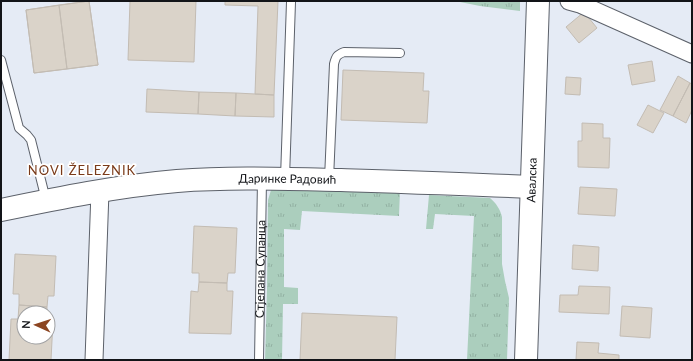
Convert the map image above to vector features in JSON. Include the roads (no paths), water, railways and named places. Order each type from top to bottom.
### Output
[{"type":"street","name":"Авалска","points":[[526,360],[538,1]]},
{"type":"street","points":[[569,1],[580,4],[692,54]]},
{"type":"street","name":"Даринке Радовић","points":[[1,210],[139,185],[218,179],[285,178],[531,187]]},
{"type":"street","points":[[94,360],[100,191]]},
{"type":"lane","points":[[285,178],[291,2]]},
{"type":"lane","points":[[329,180],[334,64],[336,57],[344,52],[400,53]]},
{"type":"lane","points":[[1,60],[19,128],[31,140],[46,201]]},
{"type":"lane","name":"Стјепана Супанца","points":[[259,360],[262,179]]},
{"type":"district","name":"NOVI ŽELEZNIK","points":[[82,170]]}]
